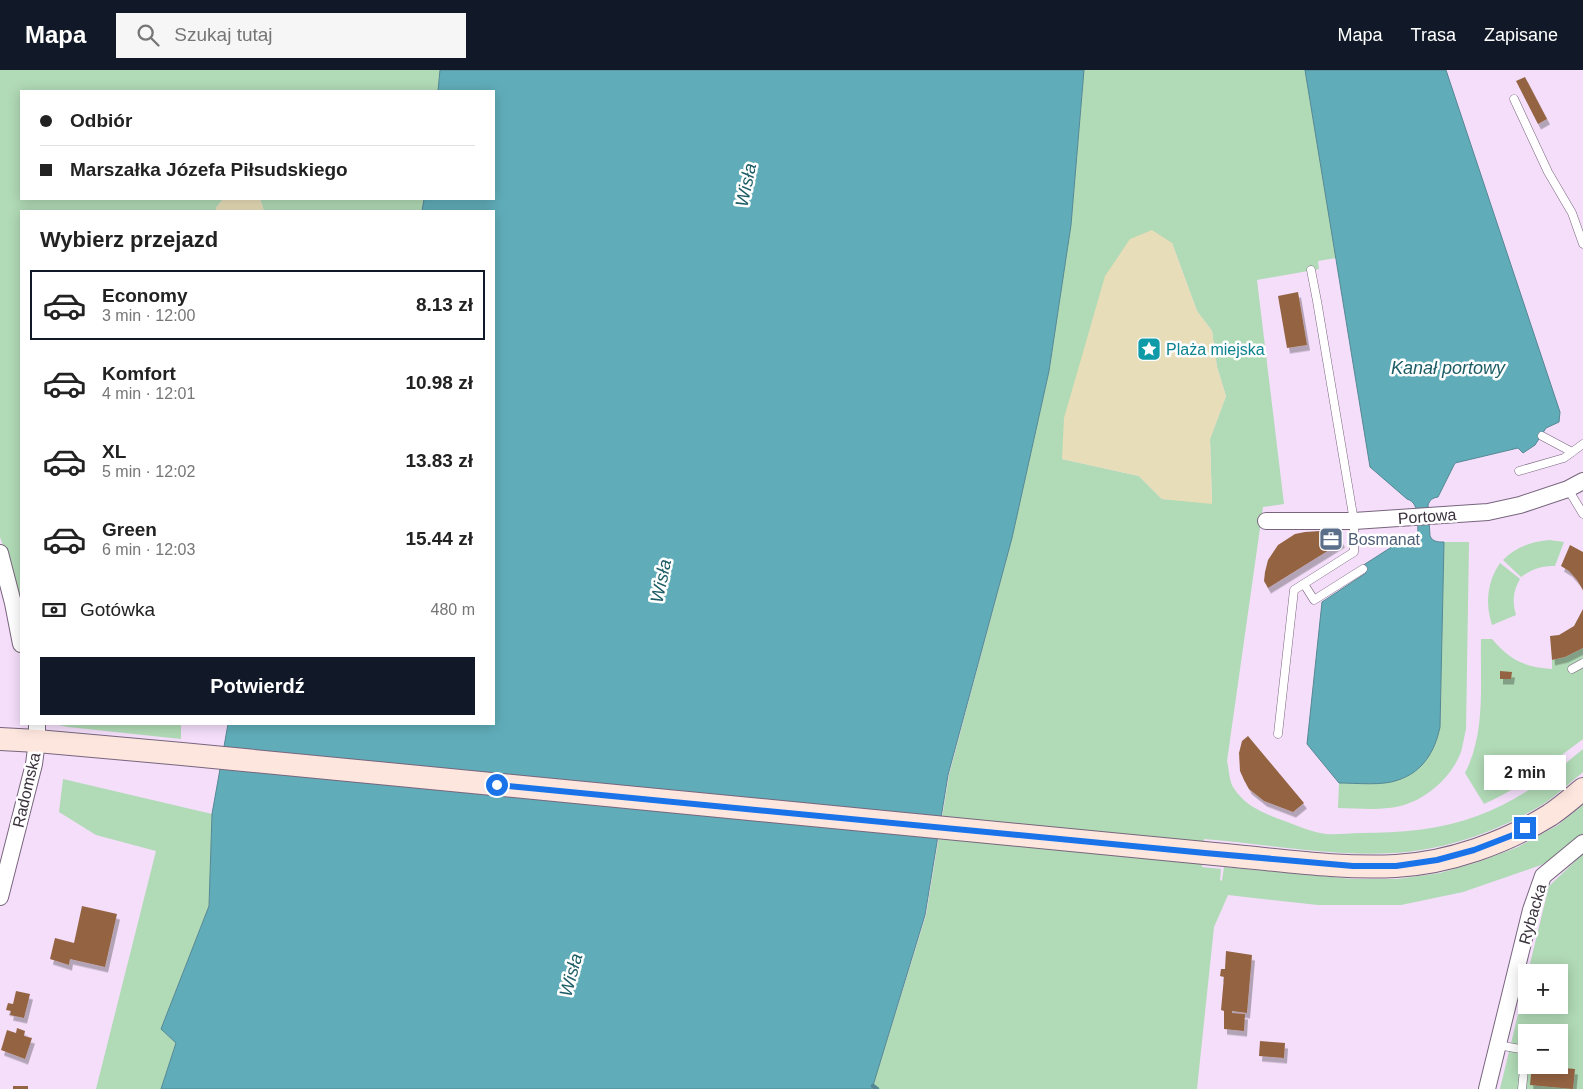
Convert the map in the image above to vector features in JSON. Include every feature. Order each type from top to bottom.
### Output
[{"type":"main road","name":"Radomska","points":[[0,739],[37,732],[182,754],[1353,866],[1396,866],[1437,860],[1474,850],[1513,835],[1551,814],[1583,789]]},
{"type":"street","name":"Portowa","points":[[1266,521],[1354,521],[1488,512],[1520,505],[1568,489],[1583,481]]},
{"type":"street","points":[[0,553],[20,639]]},
{"type":"street","name":"Radomska","points":[[0,897],[34,764],[37,732]]},
{"type":"street","name":"Rybacka","points":[[1487,1089],[1531,910],[1543,876],[1583,843]]},
{"type":"lane","points":[[1514,98],[1548,172],[1572,213],[1583,244]]},
{"type":"lane","points":[[1278,734],[1294,590],[1354,552],[1354,521],[1311,270]]},
{"type":"lane","points":[[1542,436],[1572,452]]},
{"type":"lane","points":[[1518,471],[1564,458],[1583,444]]},
{"type":"lane","points":[[1568,489],[1583,514]]},
{"type":"lane","points":[[1304,584],[1314,600],[1363,569]]},
{"type":"lane","points":[[1572,669],[1583,663]]},
{"type":"lane","points":[[1498,1045],[1526,1050],[1522,1089]]},
{"type":"shaded area","points":[[0,70],[440,70],[438,90],[20,90],[20,200],[222,200],[216,208],[217,210],[20,210],[20,600],[17,585],[0,537]]},
{"type":"shaded area","points":[[1084,70],[1305,70],[1336,258],[1318,261],[1319,269],[1257,280],[1284,504],[1263,507],[1227,761],[1233,787],[1242,799],[1266,814],[1302,828],[1326,834],[1390,832],[1434,828],[1463,821],[1506,803],[1546,778],[1583,749],[1583,772],[1552,798],[1508,823],[1471,838],[1433,848],[1370,854],[1323,852],[1204,839],[1202,867],[1221,869],[1220,880],[1222,881],[1224,867],[1353,879],[1397,879],[1440,873],[1478,862],[1518,847],[1558,825],[1583,805],[1583,835],[1562,854],[1541,865],[1463,892],[1401,905],[1318,905],[1228,895],[1214,927],[1197,1089],[872,1089],[926,915],[949,775],[1012,538],[1049,371],[1071,225]],"holes":[[[1172,243],[1197,311],[1212,331],[1217,367],[1226,396],[1210,439],[1212,503],[1162,499],[1139,476],[1062,459]]]},
{"type":"shaded area","points":[[260,200],[424,200],[422,210],[264,210]]},
{"type":"shaded area","points":[[1549,540],[1564,542],[1555,566],[1537,568],[1521,577],[1503,560],[1524,546]]},
{"type":"shaded area","points":[[1444,542],[1469,542],[1466,729],[1461,752],[1449,773],[1422,797],[1400,806],[1382,809],[1338,808],[1339,783],[1375,783],[1440,727]]},
{"type":"shaded area","points":[[1500,563],[1520,579],[1514,597],[1516,615],[1492,625],[1488,609],[1488,593],[1492,578]]},
{"type":"shaded area","points":[[1481,639],[1492,639],[1505,652],[1525,664],[1552,669],[1552,660],[1565,657],[1583,648],[1583,739],[1523,783],[1484,804],[1465,773],[1472,757],[1479,725]]},
{"type":"shaded area","points":[[59,725],[181,725],[181,739]]},
{"type":"shaded area","points":[[63,779],[212,814],[209,906],[161,1029],[176,1043],[161,1089],[96,1089],[156,851],[96,835],[59,812]]},
{"type":"shaded area","points":[[1583,854],[1583,1089],[1500,1089],[1518,1014],[1568,1014],[1568,964],[1530,964],[1549,886]]},
{"type":"sand","points":[[222,200],[260,200],[264,210],[217,210],[216,208]]},
{"type":"sand","name":"Plaża miejska","points":[[1152,230],[1172,243],[1197,311],[1212,331],[1217,367],[1226,396],[1210,439],[1212,504],[1162,499],[1139,476],[1062,459],[1064,418],[1105,276],[1130,239]]},
{"type":"water","name":"Wisła","points":[[440,70],[1084,70],[1071,225],[1049,371],[1012,538],[948,775],[925,915],[872,1089],[161,1089],[176,1043],[161,1029],[209,906],[212,814],[228,725],[495,725],[495,210],[422,210],[424,200],[495,200],[495,90],[438,90]]},
{"type":"water","name":"Kanał portowy","points":[[1305,70],[1446,70],[1560,412],[1559,422],[1546,428],[1535,445],[1523,453],[1518,448],[1455,463],[1438,497],[1430,501],[1428,505],[1430,536],[1434,541],[1444,542],[1440,727],[1435,744],[1421,766],[1407,776],[1385,783],[1339,783],[1307,744],[1322,602],[1366,573],[1362,566],[1404,539],[1408,542],[1413,542],[1418,537],[1417,515],[1414,505],[1370,467]]},
{"type":"building","points":[[1525,77],[1547,119],[1538,124],[1516,81]]},
{"type":"building","points":[[1298,292],[1307,345],[1287,348],[1278,296]]},
{"type":"building","points":[[1335,530],[1342,542],[1268,588],[1264,581],[1265,572],[1268,560],[1278,545],[1295,534]]},
{"type":"building","points":[[1570,545],[1583,552],[1583,590],[1569,571],[1561,566]]},
{"type":"building","points":[[1583,609],[1583,648],[1565,657],[1552,660],[1550,636],[1559,635],[1574,626]]},
{"type":"building","points":[[1500,671],[1512,672],[1511,679],[1500,679]]},
{"type":"building","points":[[1248,736],[1304,803],[1293,812],[1264,801],[1249,789],[1240,771],[1239,753],[1242,741]]},
{"type":"building","points":[[82,906],[117,914],[105,967],[70,959],[69,965],[50,959],[55,938],[74,943]]},
{"type":"building","points":[[1226,951],[1252,955],[1247,1013],[1232,1011],[1232,1013],[1245,1014],[1244,1031],[1224,1029],[1224,1011],[1221,1010],[1224,977],[1220,976],[1221,969],[1225,969]]},
{"type":"building","points":[[16,991],[30,994],[24,1018],[10,1015],[11,1011],[6,1010],[8,1003],[13,1004]]},
{"type":"building","points":[[17,1028],[25,1031],[24,1036],[32,1038],[25,1059],[1,1050],[7,1030],[16,1033]]},
{"type":"building","points":[[1260,1041],[1285,1043],[1284,1058],[1259,1056]]},
{"type":"building","points":[[1568,1068],[1575,1069],[1573,1089],[1530,1085],[1531,1074],[1568,1074]]},
{"type":"building","points":[[13,1086],[28,1086],[28,1089],[13,1089]]},
{"type":"waterway","points":[[873,1086],[877,1089]]},
{"type":"place","name":"Plaża miejska","points":[[1149,349]]},
{"type":"place","name":"Bosmanat","points":[[1331,539]]},
{"type":"route","points":[[497,785],[1353,866],[1396,866],[1437,860],[1474,850],[1513,835],[1525,828]]}]
